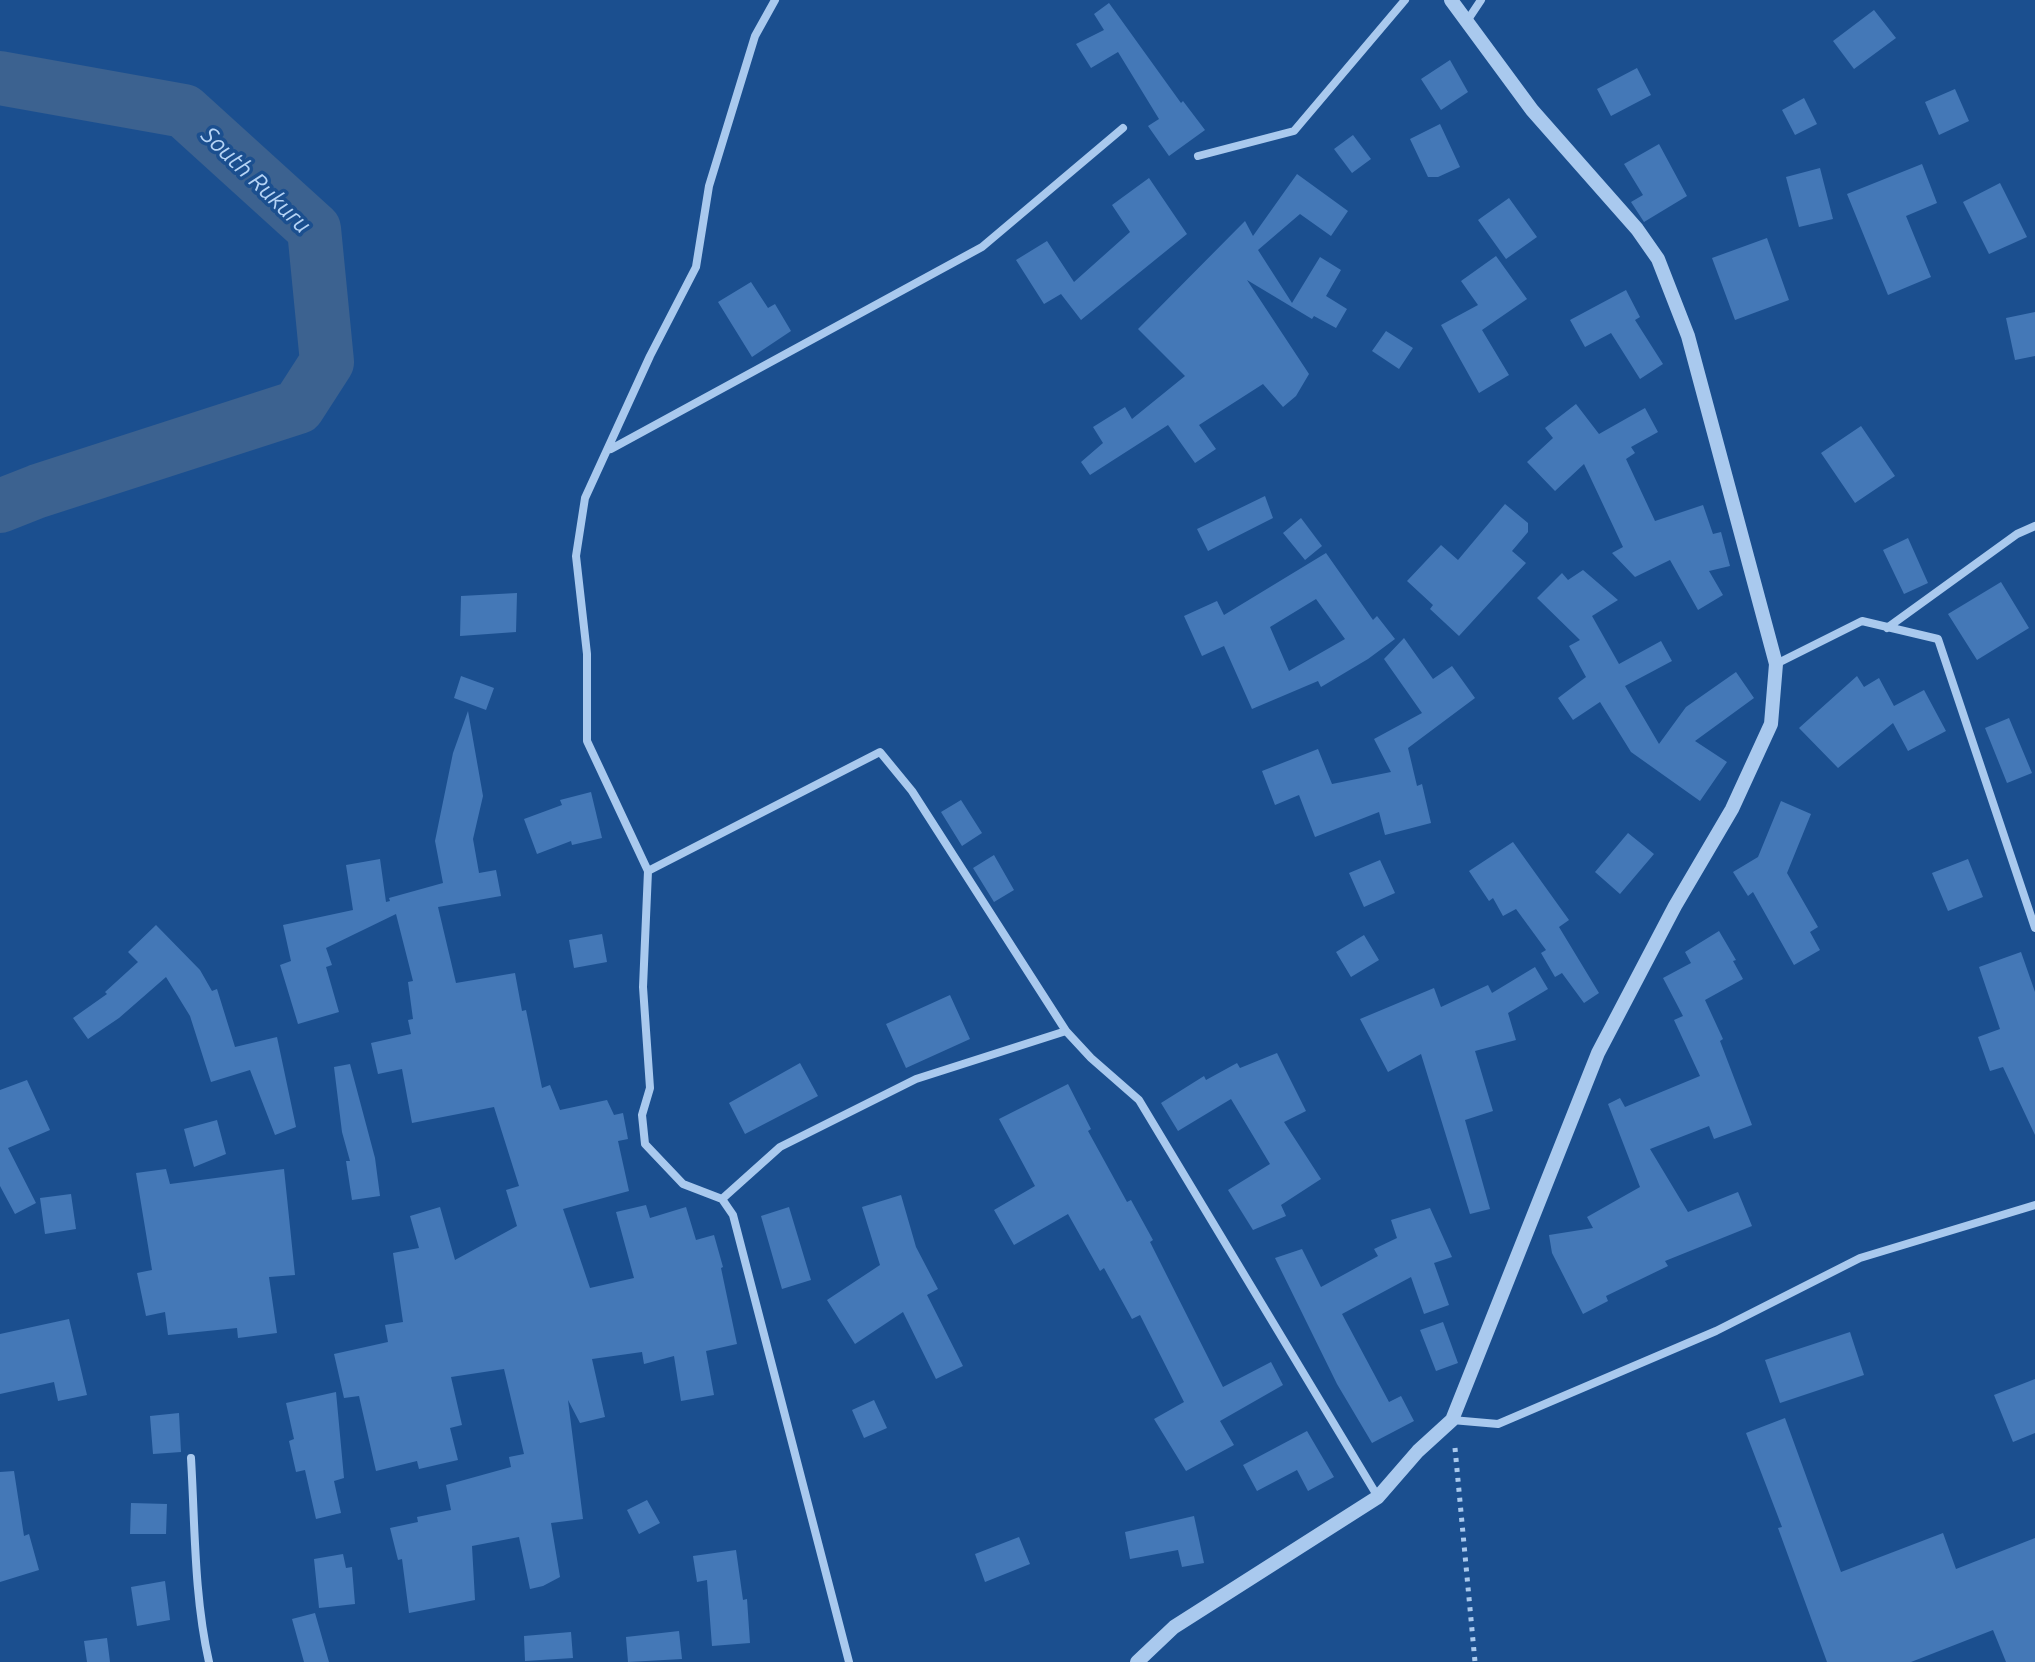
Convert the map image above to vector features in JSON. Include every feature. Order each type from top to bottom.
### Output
[{"type":"street","points":[[775,0],[755,36],[709,186],[696,267],[650,356],[585,498],[576,556],[587,654],[587,741],[648,871],[643,987],[650,1088],[642,1115],[645,1144],[683,1184],[722,1199],[733,1215],[849,1662]]},
{"type":"street","points":[[1198,156],[1294,131],[1405,0]]},
{"type":"street","points":[[1137,1662],[1174,1627],[1378,1497],[1418,1451],[1452,1420],[1598,1053],[1675,906],[1732,809],[1771,724],[1776,664],[1688,336],[1658,259],[1637,229],[1532,110],[1451,0]]},
{"type":"street","points":[[1467,21],[1481,0]]},
{"type":"street","points":[[610,449],[982,247],[1123,128]]},
{"type":"street","points":[[1887,628],[2017,534],[2035,526]]},
{"type":"street","points":[[1776,664],[1862,621],[1938,639],[2035,928]]},
{"type":"street","points":[[648,871],[880,752],[912,791],[1066,1031],[1091,1058],[1139,1100],[1378,1497]]},
{"type":"street","points":[[722,1199],[780,1147],[916,1079],[1066,1031]]},
{"type":"street","points":[[1452,1420],[1498,1424],[1716,1331],[1860,1258],[2035,1205]]},
{"type":"street","points":[[191,1458],[199,1585],[209,1662]]},
{"type":"path","points":[[1452,1420],[1475,1662]]},
{"type":"building","points":[[1109,3],[1181,103],[1183,101],[1205,130],[1169,156],[1148,126],[1159,119],[1118,52],[1091,68],[1076,44],[1104,30],[1094,14]]},
{"type":"building","points":[[1874,10],[1896,38],[1854,69],[1833,41]]},
{"type":"building","points":[[1450,60],[1468,92],[1441,110],[1421,79]]},
{"type":"building","points":[[1637,68],[1651,95],[1611,116],[1597,89]]},
{"type":"building","points":[[1955,89],[1969,121],[1939,135],[1925,102]]},
{"type":"building","points":[[1804,98],[1817,124],[1795,135],[1782,110]]},
{"type":"building","points":[[1440,124],[1460,167],[1438,177],[1428,177],[1410,139]]},
{"type":"building","points":[[1353,135],[1371,159],[1352,173],[1334,149]]},
{"type":"building","points":[[1659,144],[1687,196],[1644,222],[1631,202],[1643,195],[1624,164]]},
{"type":"building","points":[[1922,164],[1937,203],[1906,216],[1931,277],[1888,295],[1847,194]]},
{"type":"building","points":[[1820,168],[1833,219],[1799,227],[1786,177]]},
{"type":"building","points":[[1297,174],[1348,211],[1331,236],[1300,214],[1258,250],[1292,303],[1320,257],[1341,270],[1326,296],[1347,309],[1336,328],[1314,316],[1312,319],[1247,280],[1309,374],[1296,396],[1283,407],[1263,384],[1199,425],[1216,449],[1195,463],[1168,425],[1090,475],[1081,462],[1103,443],[1093,427],[1125,407],[1132,419],[1185,376],[1138,329],[1245,221],[1253,236]]},
{"type":"building","points":[[1149,178],[1187,234],[1081,320],[1061,294],[1044,304],[1016,260],[1047,241],[1074,282],[1130,232],[1112,205]]},
{"type":"building","points":[[2000,183],[2027,237],[1989,254],[1963,202]]},
{"type":"building","points":[[1509,198],[1537,237],[1506,259],[1478,220]]},
{"type":"building","points":[[1767,238],[1789,300],[1735,320],[1712,258]]},
{"type":"building","points":[[1496,256],[1527,299],[1482,330],[1509,375],[1479,393],[1441,325],[1478,305],[1461,281]]},
{"type":"building","points":[[751,282],[768,308],[775,304],[791,331],[752,357],[718,302]]},
{"type":"building","points":[[1626,290],[1640,317],[1635,320],[1663,364],[1640,379],[1611,333],[1585,347],[1570,320]]},
{"type":"building","points":[[2035,312],[2035,356],[2015,360],[2006,318]]},
{"type":"building","points":[[1386,331],[1413,348],[1399,369],[1372,351]]},
{"type":"building","points":[[1576,404],[1599,434],[1645,408],[1658,432],[1631,447],[1635,453],[1626,459],[1655,521],[1703,505],[1713,534],[1721,532],[1730,566],[1709,571],[1723,595],[1698,610],[1670,560],[1635,577],[1612,553],[1623,547],[1584,464],[1555,491],[1527,462],[1553,438],[1545,428]]},
{"type":"building","points":[[1861,426],[1895,476],[1855,503],[1821,453]]},
{"type":"building","points":[[1265,496],[1273,518],[1208,551],[1197,529]]},
{"type":"building","points":[[1505,504],[1528,523],[1528,532],[1512,551],[1526,563],[1459,636],[1430,609],[1433,605],[1407,581],[1441,545],[1458,560]]},
{"type":"building","points":[[1301,518],[1322,546],[1305,560],[1283,533]]},
{"type":"building","points":[[1908,538],[1928,583],[1904,594],[1883,550]]},
{"type":"building","points":[[1326,553],[1373,620],[1377,616],[1395,639],[1321,687],[1318,681],[1252,709],[1224,646],[1202,656],[1184,616],[1217,601],[1224,615]],"holes":[[[1316,599],[1345,639],[1289,671],[1270,627]]]},
{"type":"building","points":[[1583,570],[1618,600],[1592,616],[1619,664],[1661,641],[1672,661],[1625,686],[1659,744],[1686,707],[1736,672],[1754,698],[1695,741],[1727,762],[1700,801],[1631,752],[1600,702],[1573,720],[1558,698],[1586,677],[1569,646],[1580,640],[1537,598],[1562,573],[1568,580]]},
{"type":"building","points":[[2001,582],[2029,628],[1977,660],[1948,614]]},
{"type":"building","points":[[517,593],[516,632],[460,636],[461,596]]},
{"type":"building","points":[[1404,638],[1433,679],[1452,666],[1475,698],[1408,748],[1417,786],[1422,784],[1431,823],[1385,835],[1379,812],[1315,837],[1299,795],[1275,805],[1262,771],[1318,749],[1332,784],[1391,772],[1374,739],[1422,713],[1384,659]]},
{"type":"building","points":[[461,676],[494,688],[486,710],[454,698]]},
{"type":"building","points":[[1857,676],[1864,687],[1879,678],[1894,706],[1924,690],[1946,731],[1908,751],[1893,723],[1838,768],[1799,728]]},
{"type":"building","points":[[468,711],[483,796],[473,839],[479,873],[496,870],[501,896],[438,907],[456,983],[515,973],[542,1088],[550,1085],[560,1110],[607,1100],[614,1115],[623,1113],[628,1139],[618,1141],[629,1191],[563,1209],[590,1288],[634,1278],[616,1212],[646,1205],[650,1218],[686,1207],[696,1240],[714,1235],[737,1344],[706,1351],[714,1395],[681,1401],[674,1356],[644,1364],[642,1352],[592,1359],[605,1417],[580,1423],[568,1400],[583,1519],[551,1523],[560,1577],[530,1589],[519,1537],[472,1546],[475,1600],[409,1613],[402,1559],[398,1560],[390,1528],[418,1522],[417,1517],[451,1510],[446,1485],[511,1467],[509,1457],[524,1454],[504,1369],[451,1377],[462,1425],[450,1428],[458,1460],[419,1469],[417,1461],[376,1471],[359,1396],[344,1398],[334,1354],[388,1342],[385,1325],[403,1322],[393,1253],[419,1248],[410,1216],[440,1207],[455,1260],[517,1226],[506,1190],[519,1186],[494,1107],[412,1123],[402,1069],[378,1074],[371,1043],[411,1034],[408,1020],[413,1019],[408,982],[413,981],[396,914],[326,948],[332,965],[326,967],[339,1012],[298,1024],[280,965],[291,961],[283,925],[353,910],[346,865],[380,859],[386,902],[390,901],[389,898],[443,883],[435,841],[453,753]]},
{"type":"building","points":[[2009,718],[2032,773],[2007,783],[1985,728]]},
{"type":"building","points":[[591,792],[602,838],[572,845],[571,841],[537,854],[524,819],[562,805],[560,800]]},
{"type":"building","points":[[961,800],[982,833],[962,846],[941,812]]},
{"type":"building","points":[[1781,801],[1811,814],[1787,873],[1818,927],[1810,932],[1820,950],[1794,965],[1753,892],[1748,896],[1733,872],[1758,857]]},
{"type":"building","points":[[1628,833],[1654,854],[1620,894],[1595,872]]},
{"type":"building","points":[[1513,842],[1569,920],[1559,927],[1599,993],[1584,1003],[1562,973],[1555,977],[1541,953],[1546,950],[1516,909],[1503,916],[1493,898],[1489,901],[1469,871]]},
{"type":"building","points":[[994,855],[1014,890],[994,902],[973,868]]},
{"type":"building","points":[[1968,859],[1983,897],[1948,911],[1932,873]]},
{"type":"building","points":[[1380,860],[1395,893],[1364,907],[1349,873]]},
{"type":"building","points":[[156,925],[200,970],[212,991],[217,989],[235,1047],[277,1037],[296,1127],[275,1135],[250,1070],[211,1082],[190,1016],[166,977],[119,1018],[88,1039],[73,1018],[107,994],[105,992],[138,962],[128,952]]},
{"type":"building","points":[[1719,931],[1743,979],[1705,1000],[1723,1039],[1720,1041],[1752,1125],[1714,1139],[1709,1126],[1650,1149],[1688,1212],[1738,1192],[1752,1226],[1665,1261],[1668,1266],[1606,1296],[1608,1301],[1583,1314],[1552,1253],[1549,1235],[1593,1228],[1587,1217],[1640,1187],[1608,1104],[1620,1098],[1625,1107],[1700,1076],[1674,1020],[1683,1016],[1663,978],[1691,963],[1685,952]]},
{"type":"building","points":[[602,934],[607,962],[574,968],[569,940]]},
{"type":"building","points":[[1364,935],[1379,960],[1351,977],[1336,952]]},
{"type":"building","points":[[2021,952],[2035,992],[2035,1135],[2003,1067],[1990,1071],[1978,1037],[2000,1029],[1979,967]]},
{"type":"building","points":[[1535,967],[1548,989],[1508,1013],[1516,1040],[1475,1051],[1493,1111],[1465,1120],[1490,1209],[1470,1214],[1421,1054],[1388,1072],[1360,1019],[1434,988],[1441,1007],[1488,985],[1492,993]]},
{"type":"building","points":[[950,995],[970,1039],[906,1068],[886,1024]]},
{"type":"building","points":[[1277,1053],[1306,1111],[1284,1122],[1321,1179],[1281,1205],[1286,1216],[1253,1230],[1228,1190],[1270,1164],[1231,1099],[1178,1131],[1161,1103],[1204,1076],[1206,1080],[1237,1063],[1240,1068]]},
{"type":"building","points":[[800,1063],[818,1096],[745,1134],[729,1103]]},
{"type":"building","points":[[350,1064],[375,1158],[380,1196],[352,1200],[346,1161],[350,1161],[342,1132],[334,1067]]},
{"type":"building","points":[[27,1080],[50,1130],[8,1148],[36,1203],[15,1214],[0,1186],[0,1090]]},
{"type":"building","points":[[1068,1084],[1091,1129],[1088,1131],[1127,1202],[1131,1200],[1153,1240],[1150,1242],[1223,1387],[1271,1362],[1283,1385],[1220,1421],[1234,1445],[1186,1471],[1154,1419],[1184,1402],[1140,1315],[1132,1319],[1104,1268],[1100,1271],[1068,1214],[1014,1245],[994,1210],[1035,1186],[999,1119]]},
{"type":"building","points":[[217,1120],[226,1154],[194,1167],[184,1129]]},
{"type":"building","points":[[166,1169],[170,1184],[284,1169],[295,1275],[269,1277],[277,1333],[238,1338],[237,1328],[168,1335],[165,1312],[146,1316],[137,1273],[152,1270],[136,1173]]},
{"type":"building","points":[[71,1194],[76,1229],[45,1234],[40,1198]]},
{"type":"building","points":[[901,1195],[916,1247],[938,1289],[927,1295],[963,1366],[936,1379],[903,1312],[855,1344],[827,1300],[880,1265],[862,1207]]},
{"type":"building","points":[[789,1207],[811,1280],[782,1289],[761,1216]]},
{"type":"building","points":[[1430,1208],[1452,1257],[1434,1263],[1449,1305],[1424,1314],[1411,1277],[1342,1314],[1389,1402],[1401,1396],[1414,1421],[1372,1443],[1337,1384],[1275,1258],[1302,1249],[1321,1287],[1378,1256],[1374,1249],[1397,1238],[1391,1220]]},
{"type":"building","points":[[69,1319],[87,1395],[58,1401],[54,1382],[0,1394],[0,1334]]},
{"type":"building","points":[[1443,1322],[1458,1363],[1436,1371],[1420,1330]]},
{"type":"building","points":[[1850,1332],[1864,1375],[1780,1403],[1765,1360]]},
{"type":"building","points":[[2035,1379],[2035,1433],[2013,1442],[1994,1395]]},
{"type":"building","points":[[336,1392],[344,1478],[334,1481],[341,1513],[316,1519],[305,1470],[296,1472],[289,1441],[294,1439],[286,1403]]},
{"type":"building","points":[[874,1400],[887,1428],[864,1438],[852,1410]]},
{"type":"building","points":[[179,1413],[181,1452],[153,1454],[150,1416]]},
{"type":"building","points":[[1785,1418],[1841,1572],[1943,1533],[1956,1569],[2035,1538],[2035,1662],[2006,1662],[1993,1630],[1911,1662],[1827,1662],[1778,1528],[1782,1527],[1746,1433]]},
{"type":"building","points":[[1307,1431],[1334,1477],[1308,1491],[1297,1470],[1257,1491],[1243,1465]]},
{"type":"building","points":[[14,1471],[24,1536],[29,1534],[39,1570],[0,1582],[0,1472]]},
{"type":"building","points":[[647,1500],[660,1523],[639,1534],[627,1510]]},
{"type":"building","points":[[131,1503],[167,1504],[166,1534],[130,1534]]},
{"type":"building","points":[[1194,1516],[1204,1563],[1182,1567],[1178,1550],[1130,1559],[1125,1532]]},
{"type":"building","points":[[1019,1537],[1030,1564],[985,1582],[975,1554]]},
{"type":"building","points":[[736,1550],[743,1600],[747,1599],[750,1643],[712,1646],[707,1580],[697,1582],[693,1556]]},
{"type":"building","points":[[343,1554],[346,1568],[352,1567],[355,1604],[319,1608],[314,1559]]},
{"type":"building","points":[[165,1581],[170,1620],[137,1626],[131,1587]]},
{"type":"building","points":[[315,1613],[329,1662],[304,1662],[292,1619]]},
{"type":"building","points":[[679,1631],[682,1659],[628,1662],[626,1637]]},
{"type":"building","points":[[571,1632],[573,1658],[525,1661],[524,1636]]},
{"type":"building","points":[[107,1638],[110,1662],[87,1662],[84,1641]]},
{"type":"waterway","name":"South Rukuru","points":[[0,78],[184,111],[314,229],[327,362],[298,407],[0,506]]}]
